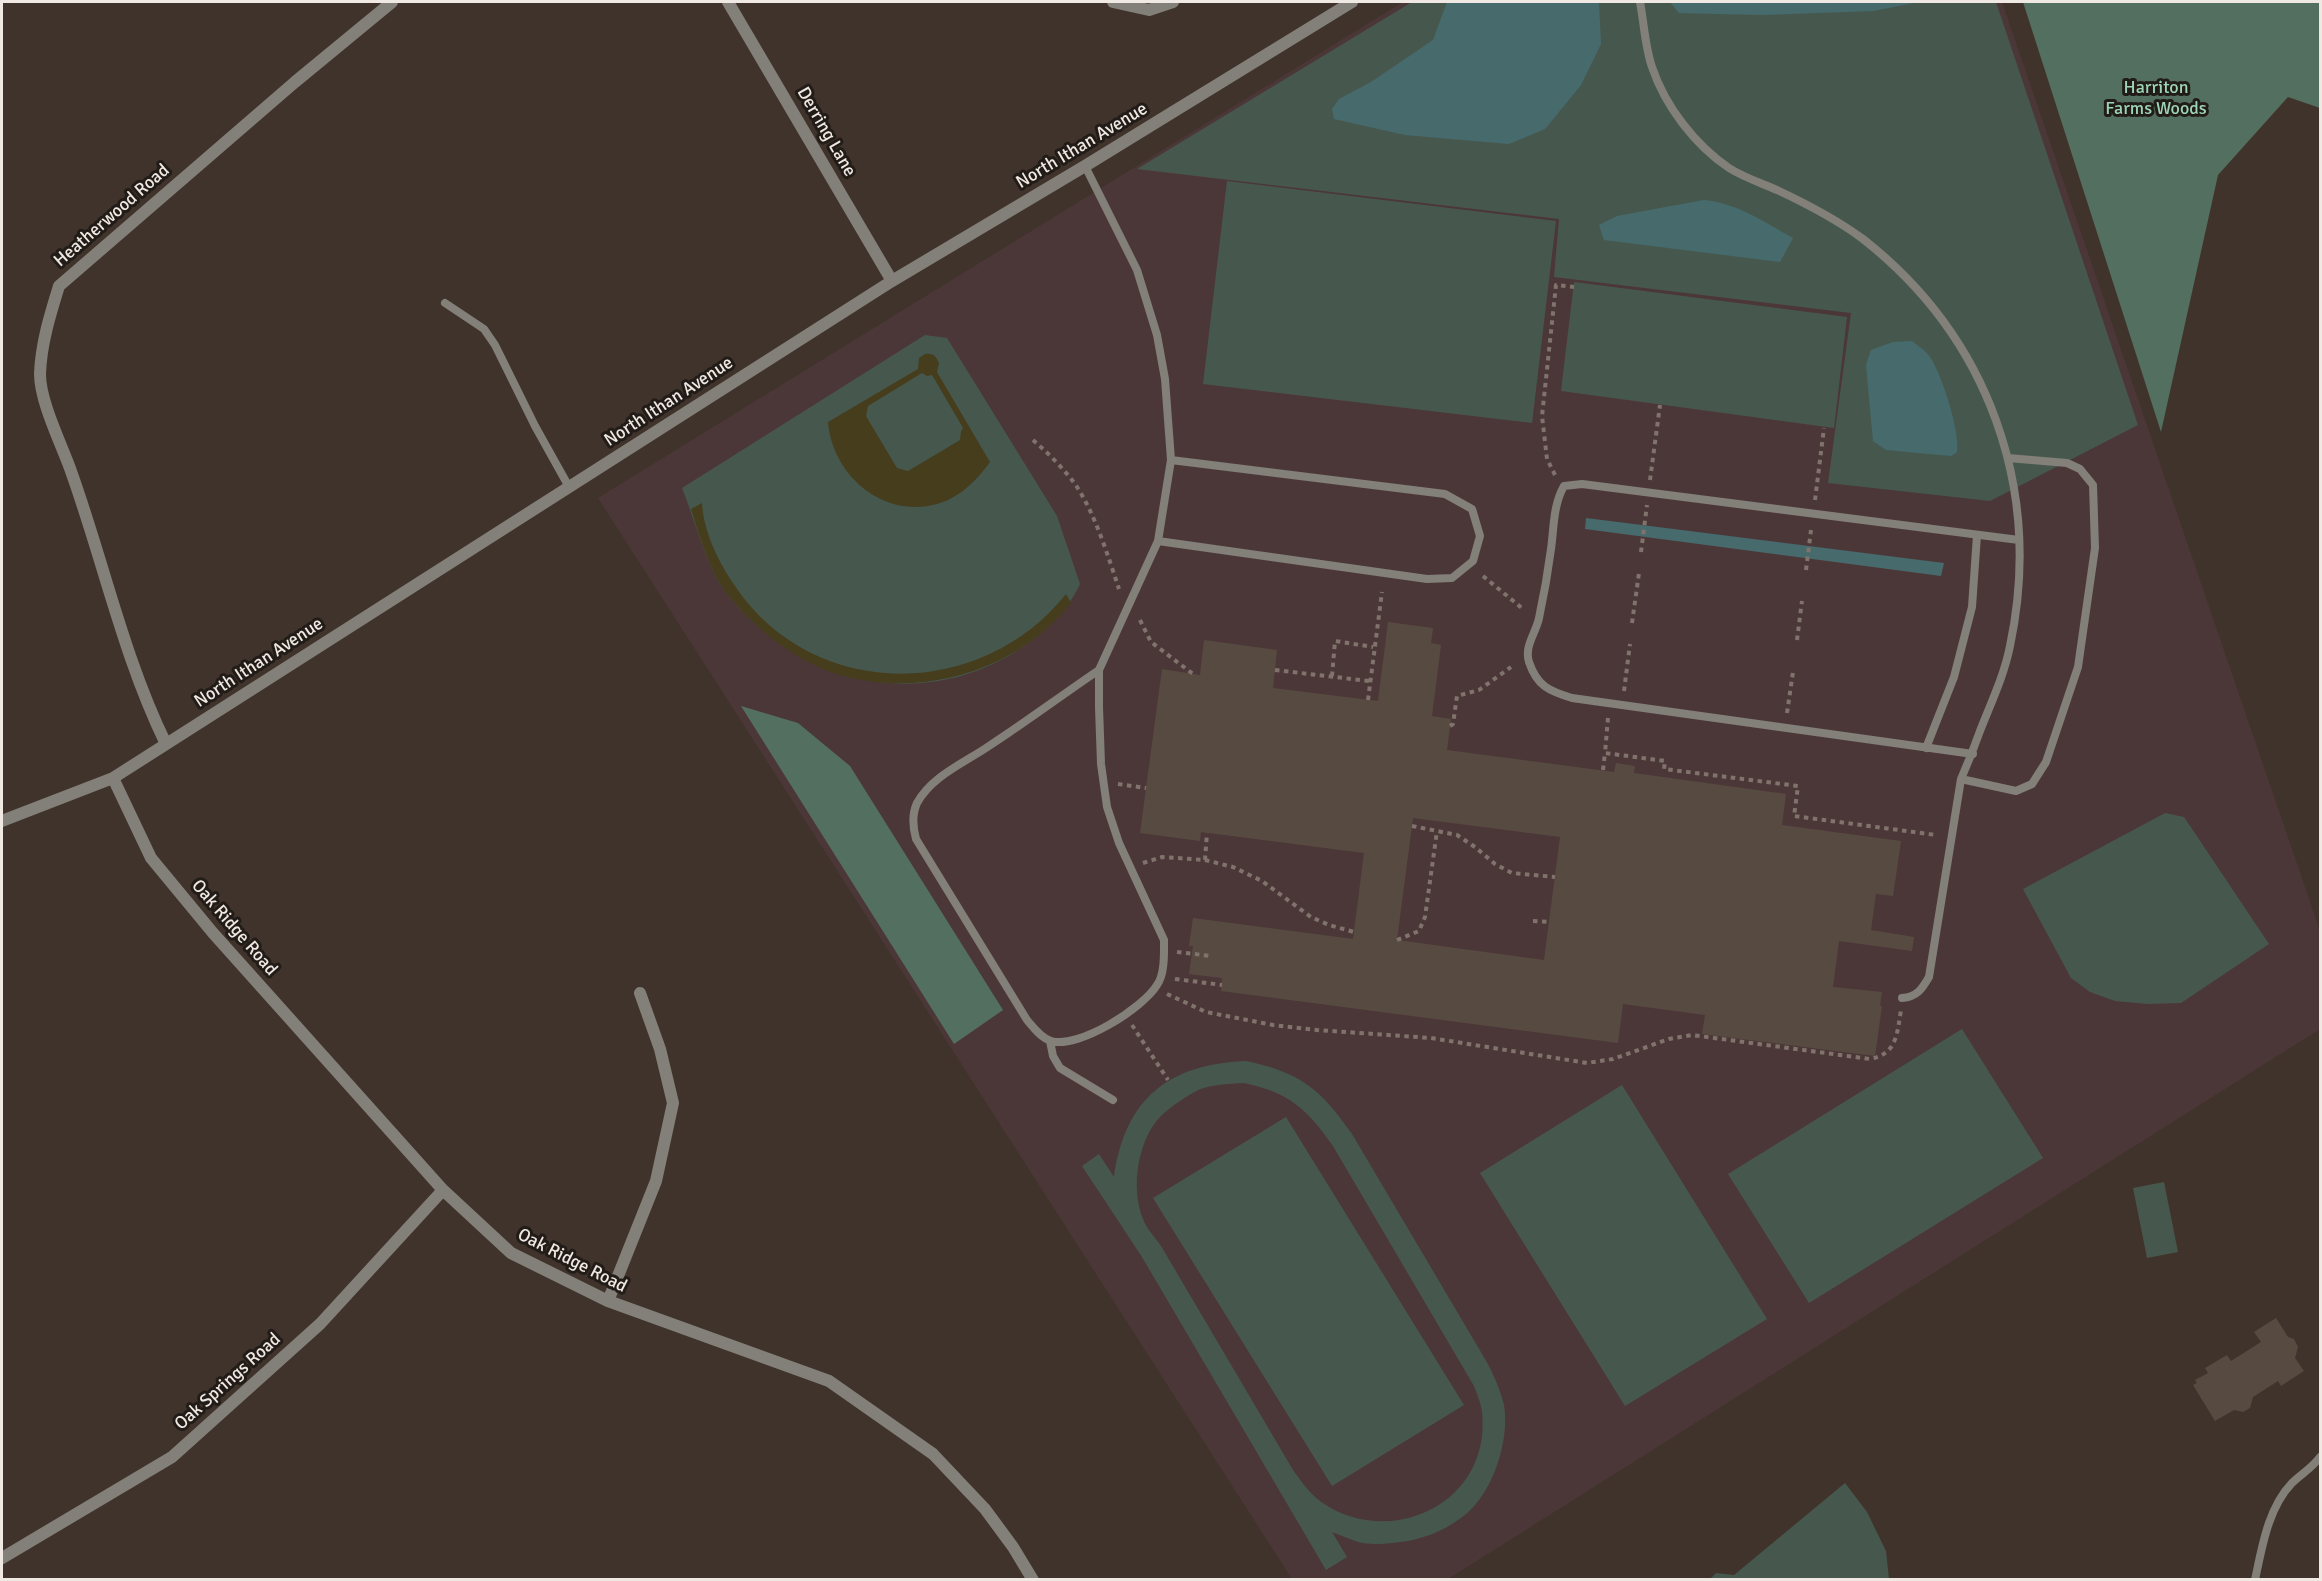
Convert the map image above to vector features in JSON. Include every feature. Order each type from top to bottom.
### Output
[{"type":"street","name":"Heatherwood Road","points":[[166,744],[147,706],[115,613],[72,474],[50,418],[40,376],[45,330],[59,286],[295,82],[392,2]]},
{"type":"street","name":"Derring Lane","points":[[728,2],[892,281]]},
{"type":"street","points":[[1113,2],[1149,10],[1173,2]]},
{"type":"street","name":"North Ithan Avenue","points":[[2,821],[113,778],[892,281],[1352,2]]},
{"type":"street","name":"Oak Ridge Road","points":[[113,778],[151,858],[213,933],[443,1190],[511,1253],[608,1301],[829,1381],[933,1454],[985,1509],[1013,1547],[1033,1580]]},
{"type":"street","points":[[608,1301],[656,1181],[673,1103],[660,1049],[640,993]]},
{"type":"street","name":"Oak Springs Road","points":[[2,1558],[172,1457],[320,1324],[443,1190]]},
{"type":"lane","points":[[1640,2],[1652,66],[1669,103],[1694,137],[1730,168],[1818,209],[1862,238],[1902,272],[1940,316],[1972,364],[1995,414],[2008,458],[2018,511],[2020,564],[2018,604],[2010,648],[1997,694],[1973,754],[1960,779],[1929,977],[1920,992],[1909,998],[1902,998]]},
{"type":"lane","points":[[1085,166],[1137,270],[1157,335],[1165,379],[1172,460],[1158,541],[1099,670],[1101,764],[1107,807],[1119,843],[1160,928],[1165,954],[1159,983],[1149,995],[1127,1013],[1083,1038],[1050,1041],[1037,1033],[1027,1020],[916,839],[913,829],[914,818],[916,806],[937,780],[1099,670]]},
{"type":"lane","points":[[445,303],[484,329],[495,345],[535,426],[569,487]]},
{"type":"lane","points":[[1960,779],[2016,790],[2032,784],[2046,762],[2078,667],[2095,548],[2092,485],[2080,469],[2067,463],[2008,458]]},
{"type":"lane","points":[[1158,541],[1426,579],[1452,578],[1473,561],[1480,536],[1472,509],[1445,494],[1172,460]]},
{"type":"lane","points":[[1973,754],[1572,698],[1552,692],[1536,680],[1528,659],[1530,640],[1538,621],[1551,552],[1557,497],[1563,486],[1582,484],[2019,540]]},
{"type":"lane","points":[[1926,748],[1954,677],[1972,607],[1977,535]]},
{"type":"lane","points":[[1050,1041],[1053,1056],[1060,1068],[1113,1100]]},
{"type":"lane","points":[[2255,1580],[2270,1518],[2292,1483],[2313,1467],[2320,1458]]},
{"type":"path","points":[[1556,476],[1547,459],[1542,416],[1556,285],[1574,287]]},
{"type":"path","points":[[1650,481],[1660,405]]},
{"type":"path","points":[[1815,500],[1824,428]]},
{"type":"path","points":[[1033,440],[1049,454],[1076,485],[1093,520],[1119,589]]},
{"type":"path","points":[[1641,552],[1647,505]]},
{"type":"path","points":[[1806,570],[1811,530]]},
{"type":"path","points":[[1632,622],[1639,573]]},
{"type":"path","points":[[1483,576],[1523,609]]},
{"type":"path","points":[[1368,700],[1373,647],[1382,592]]},
{"type":"path","points":[[1797,640],[1802,601]]},
{"type":"path","points":[[1140,620],[1151,642],[1193,674]]},
{"type":"path","points":[[1332,676],[1335,641],[1373,647]]},
{"type":"path","points":[[1624,692],[1630,644]]},
{"type":"path","points":[[1450,726],[1453,724],[1457,696],[1479,690],[1511,667]]},
{"type":"path","points":[[1275,670],[1369,681]]},
{"type":"path","points":[[1787,713],[1793,672]]},
{"type":"path","points":[[1603,770],[1608,718]]},
{"type":"path","points":[[1605,753],[1665,761],[1664,770],[1798,786],[1794,816],[1936,836]]},
{"type":"path","points":[[1117,784],[1146,788]]},
{"type":"path","points":[[1412,826],[1457,836],[1475,847],[1495,864],[1512,873],[1555,877]]},
{"type":"path","points":[[1397,940],[1419,931],[1425,917],[1437,831]]},
{"type":"path","points":[[1205,860],[1207,832]]},
{"type":"path","points":[[1143,864],[1162,857],[1205,860],[1233,867],[1262,881],[1311,917],[1329,926],[1354,932]]},
{"type":"path","points":[[1533,921],[1549,922]]},
{"type":"path","points":[[1177,952],[1211,956]]},
{"type":"path","points":[[1173,979],[1222,985]]},
{"type":"path","points":[[1167,994],[1206,1012],[1273,1025],[1431,1038],[1587,1062],[1613,1059],[1669,1039],[1692,1035],[1870,1059],[1881,1057],[1891,1048],[1898,1034],[1902,998]]},
{"type":"path","points":[[1132,1024],[1168,1080]]},
{"type":"shaded area","points":[[1403,2],[2002,2],[2320,931],[2320,1029],[1448,1579],[1292,1579],[598,498]]},
{"type":"green space","points":[[1412,2],[1996,2],[2138,425],[1990,501],[1828,483],[1851,313],[1554,277],[1559,219],[1137,169]]},
{"type":"green space","name":"Harriton Farms Woods","points":[[2023,2],[2320,2],[2320,108],[2288,97],[2218,175],[2161,432]]},
{"type":"green space","points":[[1227,181],[1556,221],[1532,423],[1203,384]]},
{"type":"green space","points":[[1574,282],[1847,317],[1834,428],[1561,391]]},
{"type":"green space","points":[[925,335],[947,338],[1057,516],[1080,584],[1061,614],[1035,638],[1015,652],[978,670],[940,681],[902,684],[864,680],[827,669],[793,652],[761,629],[732,600],[715,575],[682,488]]},
{"type":"green space","points":[[741,706],[798,723],[850,766],[1003,1010],[954,1044]]},
{"type":"green space","points":[[2165,813],[2184,817],[2269,944],[2181,1003],[2148,1004],[2115,1001],[2090,992],[2071,978],[2023,889]]},
{"type":"green space","points":[[1962,1029],[2043,1158],[1809,1303],[1728,1174]]},
{"type":"green space","points":[[1246,1061],[1282,1071],[1308,1085],[1341,1118],[1485,1359],[1504,1405],[1504,1434],[1497,1464],[1484,1493],[1466,1514],[1439,1531],[1408,1541],[1383,1544],[1364,1543],[1332,1532],[1347,1557],[1326,1570],[1142,1257],[1082,1166],[1099,1154],[1114,1177],[1128,1126],[1140,1107],[1155,1091],[1173,1078],[1194,1069]],"holes":[[[1244,1083],[1286,1098],[1306,1112],[1333,1146],[1478,1395],[1482,1412],[1482,1432],[1479,1451],[1472,1468],[1463,1484],[1450,1497],[1418,1515],[1389,1521],[1348,1516],[1329,1507],[1309,1491],[1293,1470],[1143,1219],[1139,1206],[1137,1178],[1142,1149],[1154,1124],[1171,1107],[1198,1090]]]},
{"type":"green space","points":[[1622,1085],[1767,1319],[1625,1406],[1480,1173]]},
{"type":"green space","points":[[1286,1117],[1464,1405],[1332,1486],[1153,1198]]},
{"type":"green space","points":[[2164,1182],[2178,1252],[2147,1258],[2133,1188]]},
{"type":"green space","points":[[1845,1483],[1867,1512],[1886,1551],[1889,1579],[1710,1579],[1716,1573],[1734,1575]]},
{"type":"sand","points":[[928,354],[937,358],[939,363],[937,372],[990,462],[971,484],[956,496],[938,504],[909,507],[875,496],[860,485],[838,457],[831,440],[828,422],[918,369],[919,358]],"holes":[[[922,373],[927,376],[932,375],[963,428],[960,440],[908,471],[897,468],[866,416],[868,406]]]},
{"type":"sand","points":[[702,503],[709,536],[723,567],[735,586],[768,624],[808,651],[852,668],[898,674],[944,669],[989,654],[1031,629],[1066,594],[1071,603],[1049,626],[1024,646],[997,662],[967,673],[936,680],[904,683],[872,682],[840,675],[795,655],[755,624],[732,600],[712,569],[694,521],[691,509]]},
{"type":"water","points":[[1447,2],[1599,2],[1601,44],[1581,85],[1545,129],[1509,144],[1405,135],[1334,119],[1332,109],[1339,99],[1371,82],[1433,40]]},
{"type":"water","points":[[1670,2],[1919,2],[1873,11],[1763,15],[1679,13]]},
{"type":"water","points":[[1704,200],[1739,209],[1793,238],[1780,262],[1604,240],[1599,225],[1617,216]]},
{"type":"water","points":[[1912,341],[1930,357],[1945,389],[1956,431],[1957,452],[1951,456],[1886,450],[1873,441],[1866,365],[1871,350],[1893,342]]},
{"type":"water","points":[[1586,518],[1944,563],[1941,576],[1585,529]]},
{"type":"building","points":[[1388,622],[1433,628],[1431,643],[1441,645],[1432,716],[1451,719],[1447,750],[1614,772],[1616,763],[1635,766],[1634,773],[1786,794],[1782,825],[1901,841],[1893,896],[1876,894],[1871,930],[1914,937],[1912,951],[1839,941],[1833,987],[1882,992],[1875,1056],[1702,1034],[1705,1015],[1623,1004],[1618,1043],[1221,991],[1222,978],[1189,974],[1193,946],[1189,946],[1193,918],[1353,939],[1364,853],[1201,832],[1200,841],[1140,833],[1162,669],[1200,675],[1204,640],[1277,650],[1273,688],[1378,701]],"holes":[[[1413,818],[1560,837],[1544,960],[1397,940]]]},
{"type":"building","points":[[2276,1318],[2288,1337],[2294,1339],[2298,1347],[2295,1358],[2304,1371],[2281,1386],[2278,1381],[2253,1397],[2250,1408],[2243,1412],[2234,1410],[2215,1421],[2193,1385],[2197,1383],[2195,1380],[2208,1373],[2205,1368],[2227,1355],[2231,1361],[2261,1342],[2254,1332]]}]
